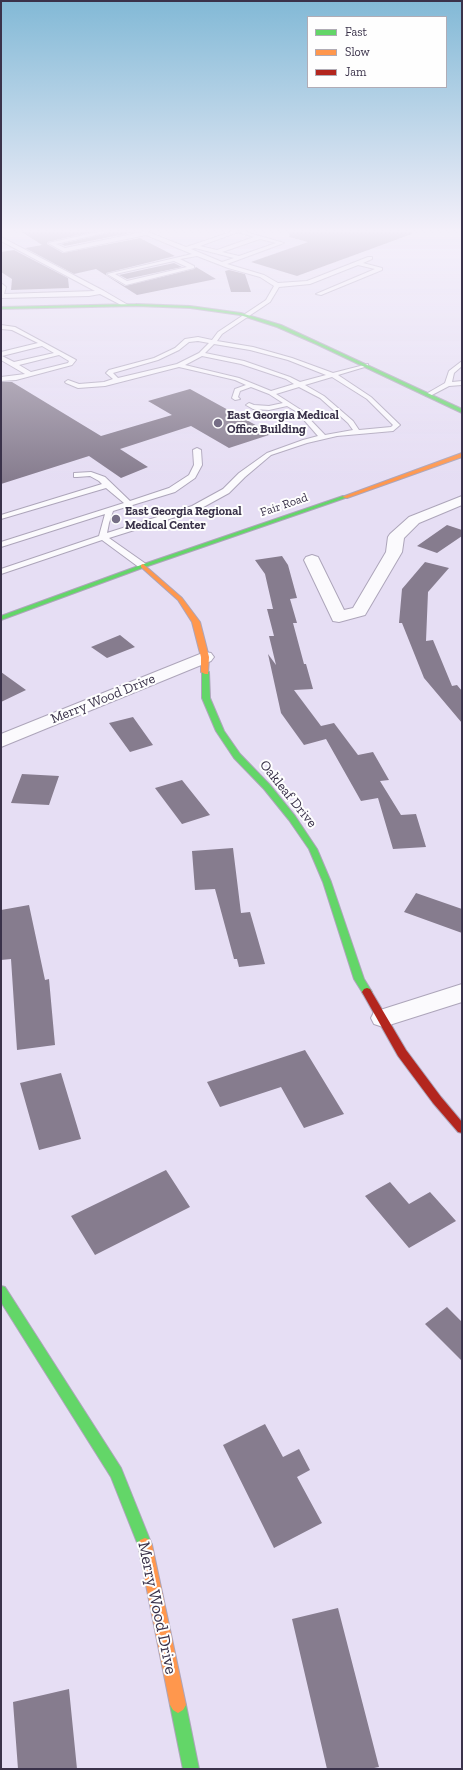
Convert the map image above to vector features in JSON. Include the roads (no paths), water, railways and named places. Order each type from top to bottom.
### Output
[{"type":"street","points":[[236,315],[279,326],[366,365],[462,411]]},
{"type":"street","name":"Fair Road","points":[[1,618],[143,566],[233,536],[462,455]]},
{"type":"street","points":[[312,560],[338,617],[359,611],[394,552],[396,536],[414,520],[462,500]]},
{"type":"street","name":"Oakleaf Drive","points":[[143,566],[180,599],[196,622],[205,657],[206,698],[220,731],[237,756],[267,787],[292,818],[313,850],[327,882],[359,978],[402,1052],[437,1100],[462,1128]]},
{"type":"street","name":"Merry Wood Drive","points":[[1,741],[205,657]]},
{"type":"street","points":[[383,1018],[462,993]]},
{"type":"street","name":"Merry Wood Drive","points":[[1,1290],[116,1473],[147,1549],[191,1769]]},
{"type":"lane","points":[[68,382],[78,386],[105,384],[179,365],[201,354],[220,333],[245,316]]},
{"type":"lane","points":[[1,327],[13,328],[73,360],[70,364],[16,378],[1,379]]},
{"type":"lane","points":[[1,572],[103,537],[195,508],[226,491],[242,475],[269,454],[305,441],[336,434],[390,429],[397,425],[368,398],[333,375],[290,358],[251,348],[198,339],[187,340],[177,349],[156,358],[109,372],[109,374],[117,380]]},
{"type":"lane","points":[[1,355],[43,344]]},
{"type":"lane","points":[[14,364],[60,353]]},
{"type":"lane","points":[[201,354],[242,362],[288,378],[302,385],[322,397],[351,422],[358,433]]},
{"type":"lane","points":[[1,355],[30,374]]},
{"type":"lane","points":[[448,384],[451,372],[462,363]]},
{"type":"lane","points":[[179,365],[212,372],[250,384],[271,393],[299,411],[323,437]]},
{"type":"lane","points":[[271,393],[366,365]]},
{"type":"lane","points":[[428,395],[448,384],[462,383]]},
{"type":"lane","points":[[237,399],[235,398],[237,390],[250,384]]},
{"type":"lane","points":[[249,405],[253,407],[269,408],[289,404]]},
{"type":"lane","points":[[1,545],[172,490],[192,476],[198,465],[197,450]]},
{"type":"lane","points":[[77,475],[87,473],[97,476],[129,504]]},
{"type":"lane","points":[[1,517],[107,485]]},
{"type":"lane","points":[[103,537],[105,523],[110,510]]},
{"type":"lane","points":[[103,537],[143,566]]},
{"type":"place","name":"East Georgia Medical Office Building","points":[[218,423]]},
{"type":"place","name":"East Georgia Regional Medical Center","points":[[116,519]]}]
